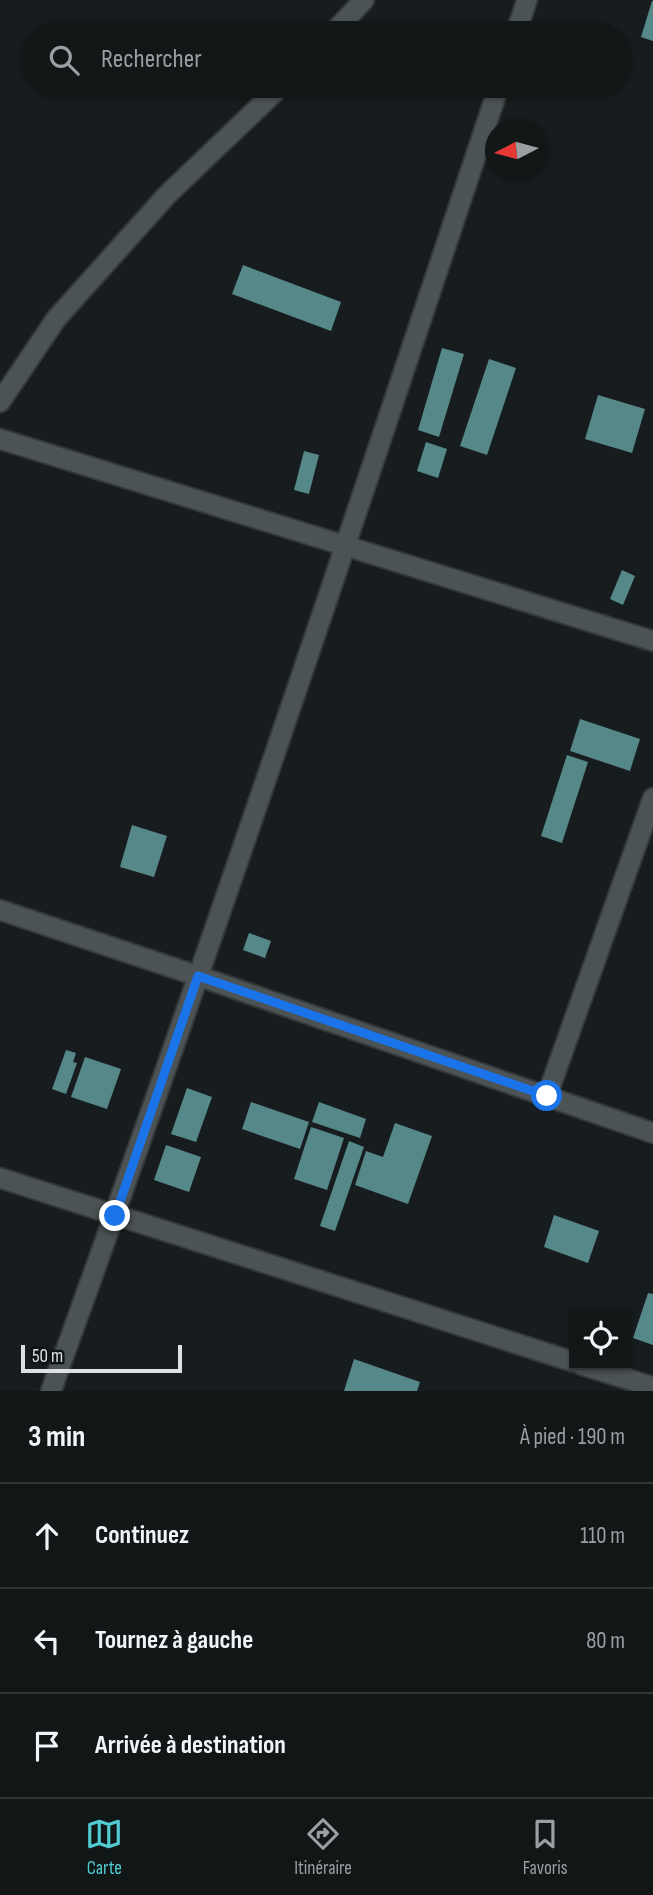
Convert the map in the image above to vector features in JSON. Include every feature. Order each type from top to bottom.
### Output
[{"type":"street","points":[[344,21],[364,0]]},
{"type":"street","points":[[520,21],[527,0]]},
{"type":"street","points":[[0,402],[56,319],[167,195],[268,98]]},
{"type":"street","points":[[51,1391],[115,1216],[346,546],[495,98]]},
{"type":"street","points":[[0,439],[653,641]]},
{"type":"street","points":[[547,1096],[653,798]]},
{"type":"street","points":[[0,910],[653,1133]]},
{"type":"street","points":[[0,1178],[569,1360]]},
{"type":"street","points":[[598,1370],[653,1387]]},
{"type":"building","points":[[653,1],[653,41],[641,37]]},
{"type":"building","points":[[243,265],[341,302],[331,331],[232,294]]},
{"type":"building","points":[[442,348],[464,354],[439,437],[418,430]]},
{"type":"building","points":[[489,359],[516,368],[487,455],[460,446]]},
{"type":"building","points":[[598,395],[645,409],[632,453],[585,439]]},
{"type":"building","points":[[426,442],[447,449],[438,478],[417,471]]},
{"type":"building","points":[[304,451],[319,455],[309,494],[294,490]]},
{"type":"building","points":[[622,570],[635,576],[623,605],[610,599]]},
{"type":"building","points":[[580,719],[640,739],[630,771],[570,751]]},
{"type":"building","points":[[567,755],[588,762],[562,843],[541,836]]},
{"type":"building","points":[[132,825],[167,836],[154,877],[120,867]]},
{"type":"building","points":[[249,933],[271,941],[265,958],[243,950]]},
{"type":"building","points":[[66,1050],[76,1053],[73,1062],[77,1063],[66,1094],[52,1089]]},
{"type":"building","points":[[85,1057],[121,1069],[107,1109],[71,1097]]},
{"type":"building","points":[[187,1088],[212,1097],[196,1142],[171,1134]]},
{"type":"building","points":[[251,1102],[309,1122],[300,1149],[242,1129]]},
{"type":"building","points":[[319,1102],[366,1119],[360,1138],[312,1122]]},
{"type":"building","points":[[395,1123],[432,1136],[408,1204],[355,1185],[366,1151],[383,1157]]},
{"type":"building","points":[[311,1127],[344,1138],[327,1190],[294,1179]]},
{"type":"building","points":[[349,1141],[364,1147],[335,1231],[320,1226]]},
{"type":"building","points":[[166,1145],[201,1157],[189,1192],[154,1180]]},
{"type":"building","points":[[554,1215],[599,1231],[588,1263],[544,1247]]},
{"type":"building","points":[[648,1293],[653,1294],[653,1345],[633,1338]]},
{"type":"building","points":[[354,1359],[420,1382],[417,1391],[344,1391]]},
{"type":"route","points":[[115,1216],[198,976],[547,1096]]}]
